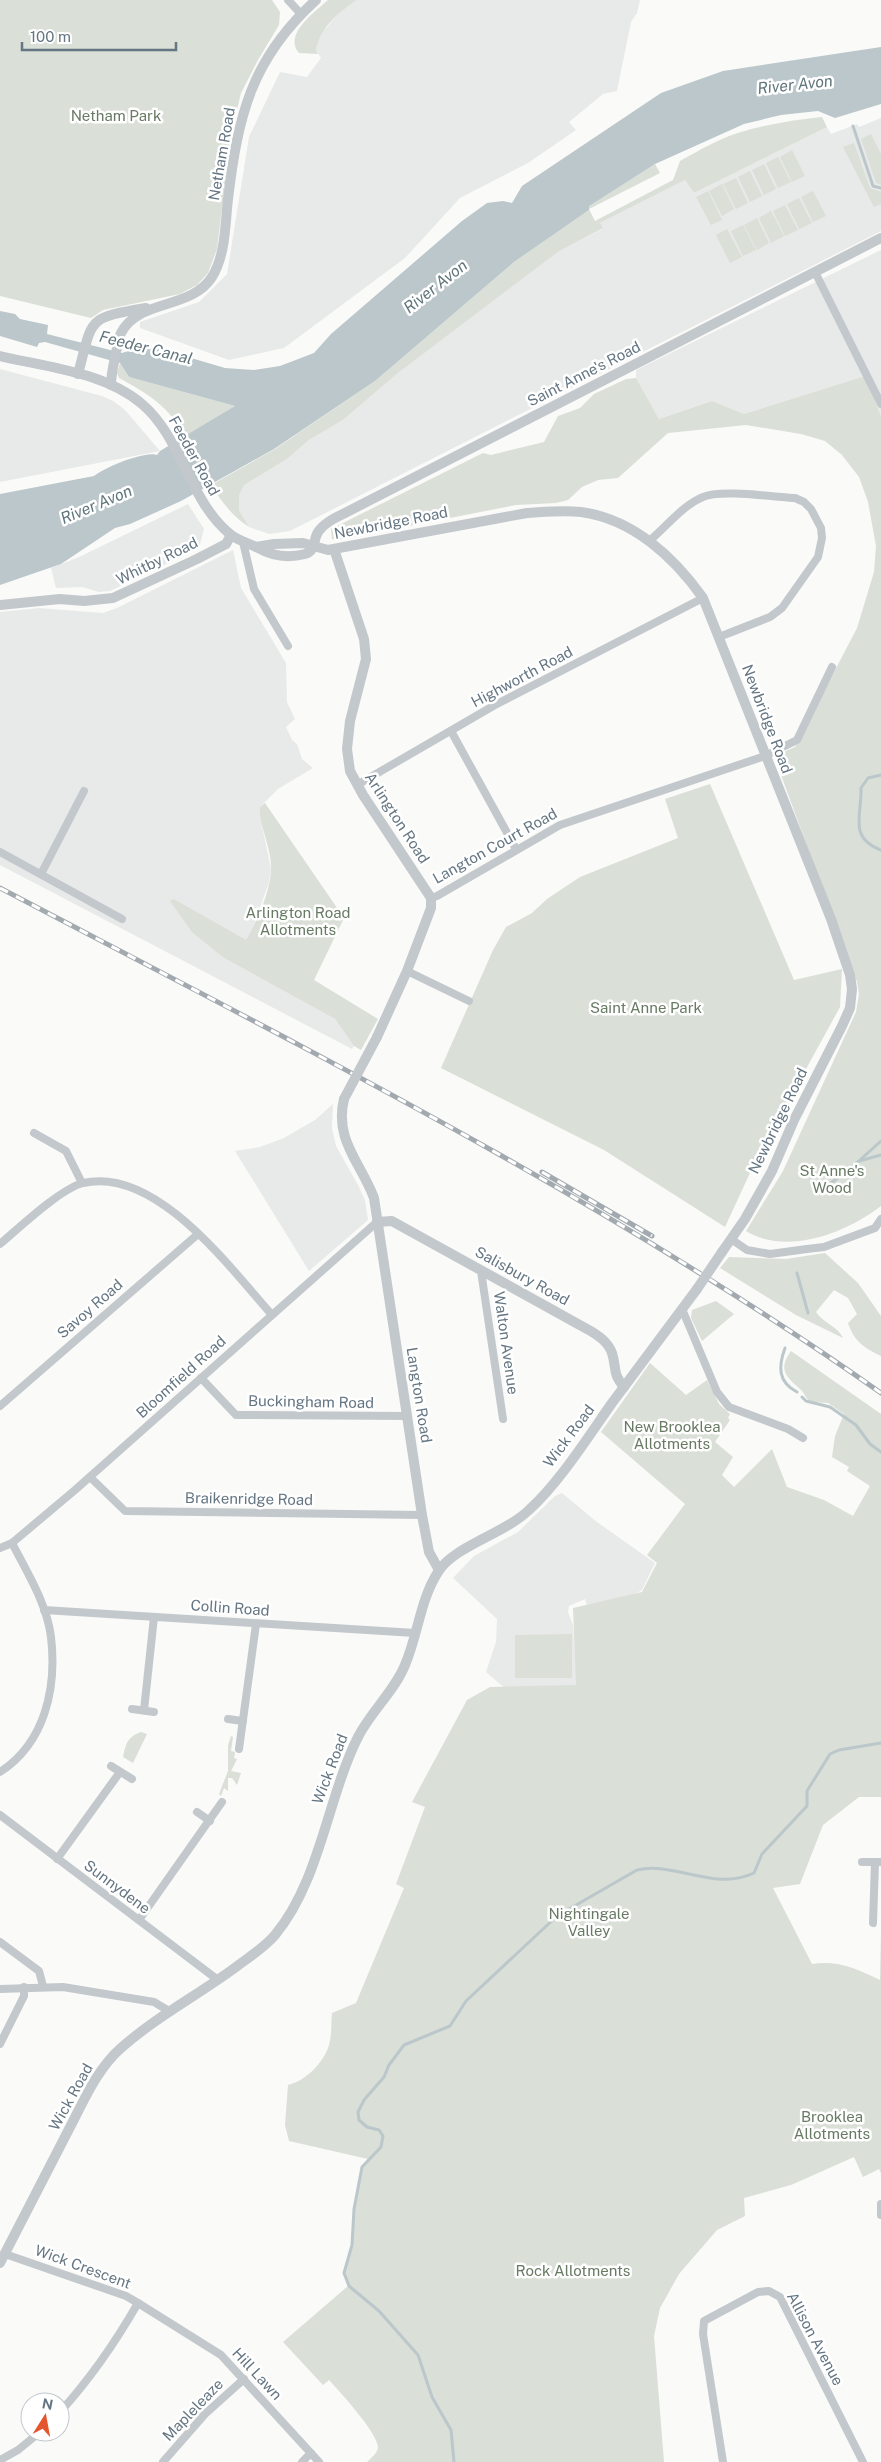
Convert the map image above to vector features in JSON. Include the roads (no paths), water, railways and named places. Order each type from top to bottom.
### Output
[{"type":"street","points":[[288,0],[301,14]]},
{"type":"street","name":"Netham Road","points":[[111,385],[112,370],[121,334],[132,320],[185,299],[199,290],[211,278],[219,262],[232,166],[242,113],[255,78],[272,49],[301,14],[316,0]]},
{"type":"street","name":"Saint Anne's Road","points":[[313,547],[319,530],[345,513],[881,238]]},
{"type":"street","points":[[815,272],[881,404]]},
{"type":"street","name":"Netham Road","points":[[78,374],[92,325],[102,316],[166,305]]},
{"type":"street","name":"Feeder Road","points":[[0,356],[78,374],[111,385],[142,404],[156,418],[169,436],[211,514],[231,535],[243,542]]},
{"type":"street","points":[[650,541],[693,503],[704,496],[718,494],[795,498],[804,502],[811,509],[820,528],[821,550],[782,608],[770,617],[719,637]]},
{"type":"street","name":"Newbridge Road","points":[[243,542],[256,547],[303,543],[313,547],[334,549],[527,513],[559,511],[602,517],[650,541],[672,559],[703,598],[831,919],[850,975],[852,997],[850,1008],[842,1026],[794,1120],[772,1170],[731,1239]]},
{"type":"street","name":"Whitby Road","points":[[0,605],[60,599],[84,601],[113,598],[226,544],[231,535]]},
{"type":"street","points":[[243,542],[254,589],[288,646]]},
{"type":"street","name":"Arlington Road","points":[[334,549],[364,640],[366,659],[350,721],[347,749],[350,771],[357,785],[430,898]]},
{"type":"street","name":"Highworth Road","points":[[357,785],[494,705],[703,598]]},
{"type":"street","name":"Langton Court Road","points":[[378,1222],[371,1191],[347,1146],[340,1114],[344,1100],[377,1037],[407,971],[431,908],[430,898],[437,896],[560,825],[765,756],[797,740],[832,667]]},
{"type":"street","points":[[451,731],[516,850]]},
{"type":"street","points":[[41,874],[84,791]]},
{"type":"street","points":[[0,852],[122,919]]},
{"type":"street","points":[[407,971],[469,1001]]},
{"type":"street","points":[[34,1133],[66,1151],[82,1184]]},
{"type":"street","points":[[0,1244],[63,1194],[82,1184],[104,1181],[131,1187],[151,1197],[184,1221],[272,1315]]},
{"type":"street","points":[[731,1239],[747,1250],[770,1254],[824,1246],[878,1230],[881,1219]]},
{"type":"street","name":"Salisbury Road","points":[[378,1222],[392,1221],[604,1340],[612,1352],[616,1378],[624,1387]]},
{"type":"street","name":"Bloomfield Road","points":[[0,1548],[12,1543],[90,1477],[378,1222]]},
{"type":"street","name":"Langton Road","points":[[378,1222],[422,1515],[429,1552],[438,1570]]},
{"type":"street","name":"Savoy Road","points":[[0,1406],[198,1234]]},
{"type":"street","name":"Wick Road","points":[[2,2258],[96,2079],[118,2050],[169,2011],[218,1980],[274,1936],[289,1914],[313,1861],[359,1735],[397,1682],[411,1650],[428,1589],[438,1570],[452,1556],[506,1528],[529,1510],[591,1433],[697,1289],[731,1239]]},
{"type":"street","name":"Walton Avenue","points":[[481,1271],[503,1419]]},
{"type":"street","points":[[682,1309],[716,1392],[729,1407],[782,1427],[804,1438]]},
{"type":"street","name":"Buckingham Road","points":[[201,1378],[236,1415],[407,1416]]},
{"type":"street","name":"Braikenridge Road","points":[[90,1477],[125,1511],[422,1515]]},
{"type":"street","points":[[0,1772],[14,1762],[37,1733],[47,1710],[52,1672],[51,1636],[44,1610],[12,1543]]},
{"type":"street","name":"Collin Road","points":[[44,1610],[415,1633]]},
{"type":"street","points":[[144,1710],[154,1617]]},
{"type":"street","points":[[239,1749],[256,1624]]},
{"type":"street","points":[[132,1709],[154,1712]]},
{"type":"street","points":[[228,1719],[243,1721]]},
{"type":"street","points":[[111,1766],[132,1779]]},
{"type":"street","points":[[57,1859],[120,1772]]},
{"type":"street","points":[[139,1920],[222,1802]]},
{"type":"street","points":[[197,1812],[210,1821]]},
{"type":"street","name":"Sunnydene","points":[[0,1815],[218,1980]]},
{"type":"street","points":[[862,1862],[878,1862],[873,1923]]},
{"type":"street","points":[[0,1942],[39,1971],[44,1986]]},
{"type":"street","points":[[0,1989],[44,1986],[72,1988],[154,2002],[169,2011]]},
{"type":"street","points":[[0,2044],[24,1996],[24,1987]]},
{"type":"street","points":[[881,2204],[881,2215]]},
{"type":"street","name":"Wick Crescent","points":[[2,2258],[126,2296],[138,2304],[113,2347],[70,2401]]},
{"type":"street","name":"Allison Avenue","points":[[723,2462],[703,2334],[704,2321],[758,2292],[769,2291],[780,2297],[863,2462]]},
{"type":"street","name":"Hill Lawn","points":[[138,2304],[221,2355],[319,2462]]},
{"type":"street","name":"Mapleleaze","points":[[163,2462],[200,2419],[244,2379]]},
{"type":"street","points":[[0,2460],[28,2442]]},
{"type":"street","points":[[302,2462],[311,2453]]},
{"type":"water","points":[[881,47],[881,104],[835,118],[818,111],[781,115],[744,124],[655,164],[589,206],[589,210],[514,262],[375,381],[274,449],[181,501],[130,524],[115,528],[61,564],[0,585],[0,494],[94,476],[135,457],[157,455],[160,451],[235,406],[129,377],[120,363],[45,342],[39,343],[37,347],[0,336],[0,311],[15,314],[20,319],[48,325],[47,334],[122,353],[147,345],[225,368],[254,370],[280,366],[314,353],[331,334],[462,221],[487,203],[503,201],[512,203],[522,186],[661,93],[723,71]]},
{"type":"waterway","points":[[853,126],[873,186],[881,188]]},
{"type":"waterway","points":[[881,775],[868,778],[861,788],[859,816],[860,832],[864,839],[881,850]]},
{"type":"waterway","points":[[861,1159],[881,1141]]},
{"type":"waterway","points":[[821,1191],[859,1161],[881,1155]]},
{"type":"waterway","points":[[797,1273],[808,1313]]},
{"type":"waterway","points":[[785,1348],[781,1361],[781,1373],[786,1384],[797,1392]]},
{"type":"waterway","points":[[802,1397],[806,1401],[830,1407],[856,1425],[870,1444],[881,1452]]},
{"type":"waterway","points":[[454,2462],[451,2430],[432,2397],[418,2355],[379,2311],[349,2286],[344,2273],[352,2245],[354,2209],[362,2167],[381,2147],[383,2136],[379,2130],[367,2127],[359,2120],[358,2112],[364,2100],[384,2077],[389,2065],[404,2045],[450,2026],[466,2001],[557,1916],[637,1870],[651,1868],[666,1869],[709,1878],[724,1879],[739,1878],[754,1873],[762,1854],[807,1806],[807,1791],[830,1754],[839,1750],[881,1743]]},
{"type":"railway","points":[[0,888],[337,1065],[559,1189],[669,1254],[776,1322],[881,1393]]},
{"type":"railway","points":[[542,1172],[652,1236]]},
{"type":"water label","name":"River Avon","points":[[795,84]]},
{"type":"water label","name":"River Avon","points":[[435,286]]},
{"type":"water label","name":"Feeder Canal","points":[[146,347]]},
{"type":"water label","name":"River Avon","points":[[96,504]]},
{"type":"park label","name":"Netham Park","points":[[116,116]]},
{"type":"park label","name":"Arlington Road Allotments","points":[[298,922]]},
{"type":"park label","name":"Saint Anne Park","points":[[646,1008]]},
{"type":"park label","name":"St Anne's Wood","points":[[832,1180]]},
{"type":"park label","name":"New Brooklea Allotments","points":[[672,1436]]},
{"type":"park label","name":"Nightingale Valley","points":[[589,1922]]},
{"type":"park label","name":"Brooklea Allotments","points":[[832,2126]]},
{"type":"park label","name":"Rock Allotments","points":[[573,2271]]}]
